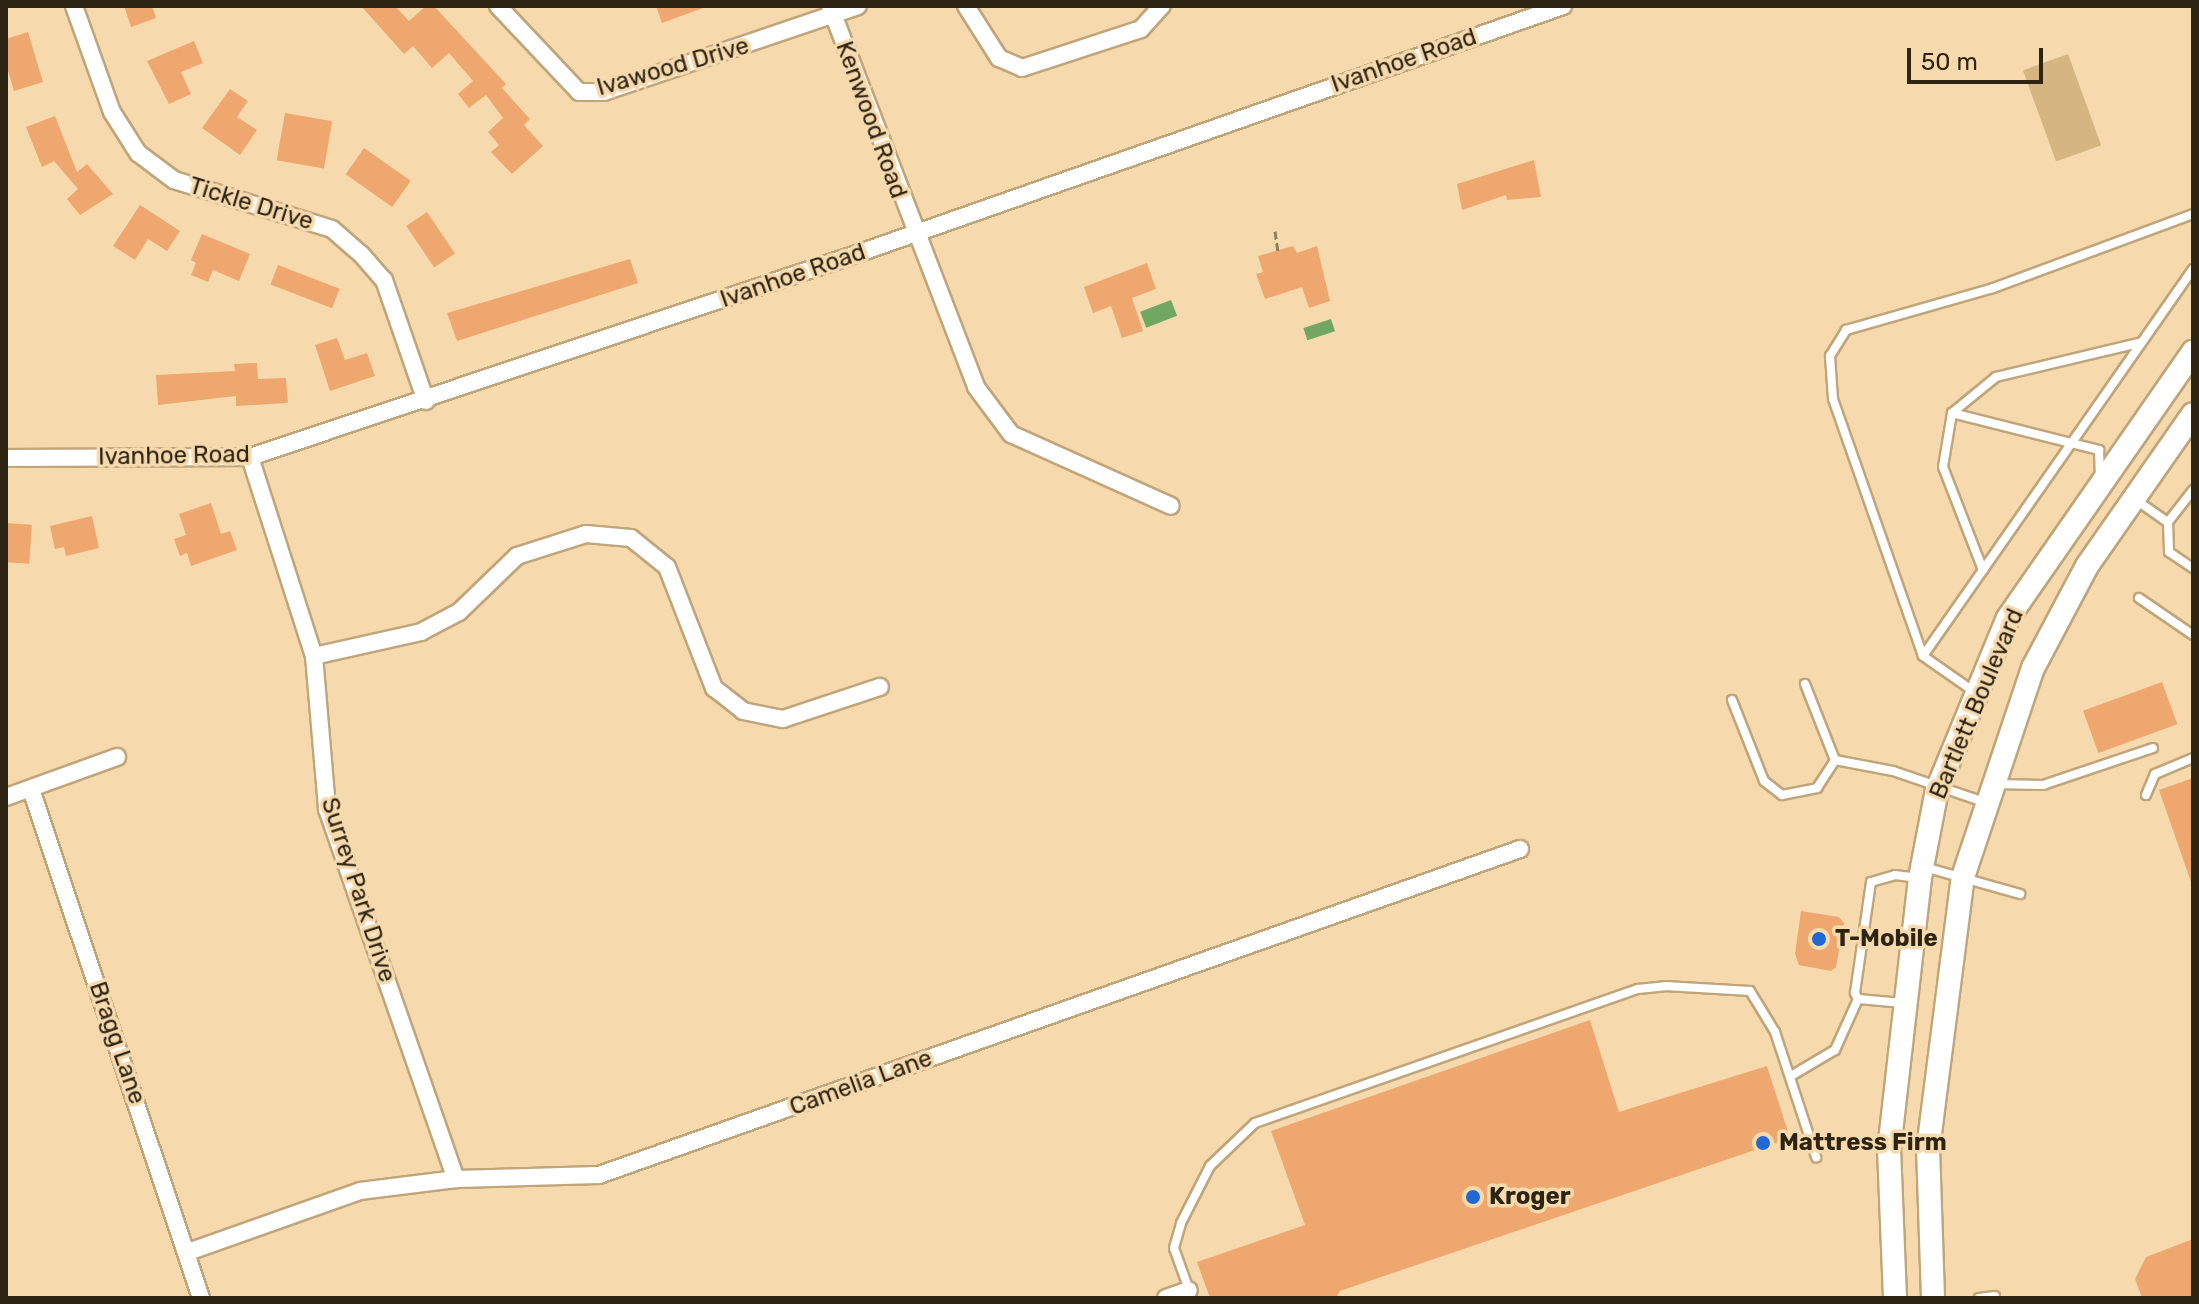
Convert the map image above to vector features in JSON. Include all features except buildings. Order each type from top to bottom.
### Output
[{"type":"main road","name":"Bartlett Boulevard","points":[[1895,1298],[1889,1150],[1921,872],[1938,787],[2008,618],[2101,479],[2193,352]]},
{"type":"main road","name":"Bartlett Boulevard","points":[[1933,1298],[1928,1149],[1963,877],[2033,668],[2087,566],[2193,414]]},
{"type":"main road","points":[[2101,479],[2134,498]]},
{"type":"street","name":"Tickle Drive","points":[[74,6],[112,112],[138,153],[174,180],[332,229],[361,254],[384,280],[426,401]]},
{"type":"street","name":"Ivawood Drive","points":[[498,6],[579,92],[604,92],[831,10],[858,6]]},
{"type":"street","points":[[966,6],[999,58],[1022,68],[1141,29],[1162,6]]},
{"type":"street","name":"Ivanhoe Road","points":[[6,458],[250,457],[426,401],[914,234],[1563,6]]},
{"type":"street","name":"Kenwood Road","points":[[831,10],[914,234],[976,387],[1011,434],[1171,506]]},
{"type":"street","name":"Surrey Park Drive","points":[[250,457],[314,656],[327,809],[456,1179]]},
{"type":"street","points":[[314,656],[421,632],[459,612],[517,556],[586,534],[631,538],[667,567],[714,688],[743,711],[783,719],[880,687]]},
{"type":"street","points":[[6,797],[117,757]]},
{"type":"street","name":"Bragg Lane","points":[[31,789],[201,1298]]},
{"type":"street","name":"Camelia Lane","points":[[188,1252],[360,1191],[456,1179],[599,1175],[1520,849]]},
{"type":"street","points":[[1166,1298],[1190,1294]]},
{"type":"lane","points":[[1977,693],[1923,656],[1833,399],[1830,356],[1846,330],[1993,288],[2193,214]]},
{"type":"lane","points":[[1923,656],[2193,269]]},
{"type":"lane","points":[[1983,570],[1943,467],[1952,413],[1996,377],[2140,343]]},
{"type":"lane","points":[[1952,413],[2099,450],[2101,479]]},
{"type":"lane","points":[[2193,490],[2168,522],[2169,552],[2193,568]]},
{"type":"lane","points":[[2134,498],[2168,522]]},
{"type":"lane","points":[[2139,598],[2193,635]]},
{"type":"lane","points":[[1805,684],[1835,760]]},
{"type":"lane","points":[[1732,700],[1764,781],[1782,795],[1817,788],[1835,760]]},
{"type":"lane","points":[[1835,760],[1938,787],[1991,794],[2043,785],[2153,748]]},
{"type":"lane","points":[[2146,795],[2155,774],[2193,758]]},
{"type":"lane","points":[[1791,1076],[1835,1050],[1858,999],[1871,882],[1921,872],[1963,877],[2020,894]]},
{"type":"lane","points":[[1190,1294],[1174,1248],[1210,1166],[1255,1123],[1638,989],[1665,986],[1750,991],[1775,1032],[1816,1157]]},
{"type":"lane","points":[[1858,999],[1906,1003]]},
{"type":"lane","points":[[1979,1298],[1995,1296]]},
{"type":"path","points":[[1275,231],[1278,253]]},
{"type":"shaded area","points":[[2068,54],[2101,145],[2056,162],[2023,70]]},
{"type":"shaded area","points":[[1171,300],[1177,316],[1146,328],[1140,312]]},
{"type":"shaded area","points":[[1331,319],[1335,331],[1307,340],[1303,328]]},
{"type":"place","name":"T-Mobile","points":[[1819,939]]},
{"type":"place","name":"Mattress Firm","points":[[1763,1143]]},
{"type":"place","name":"Kroger","points":[[1473,1197]]}]
